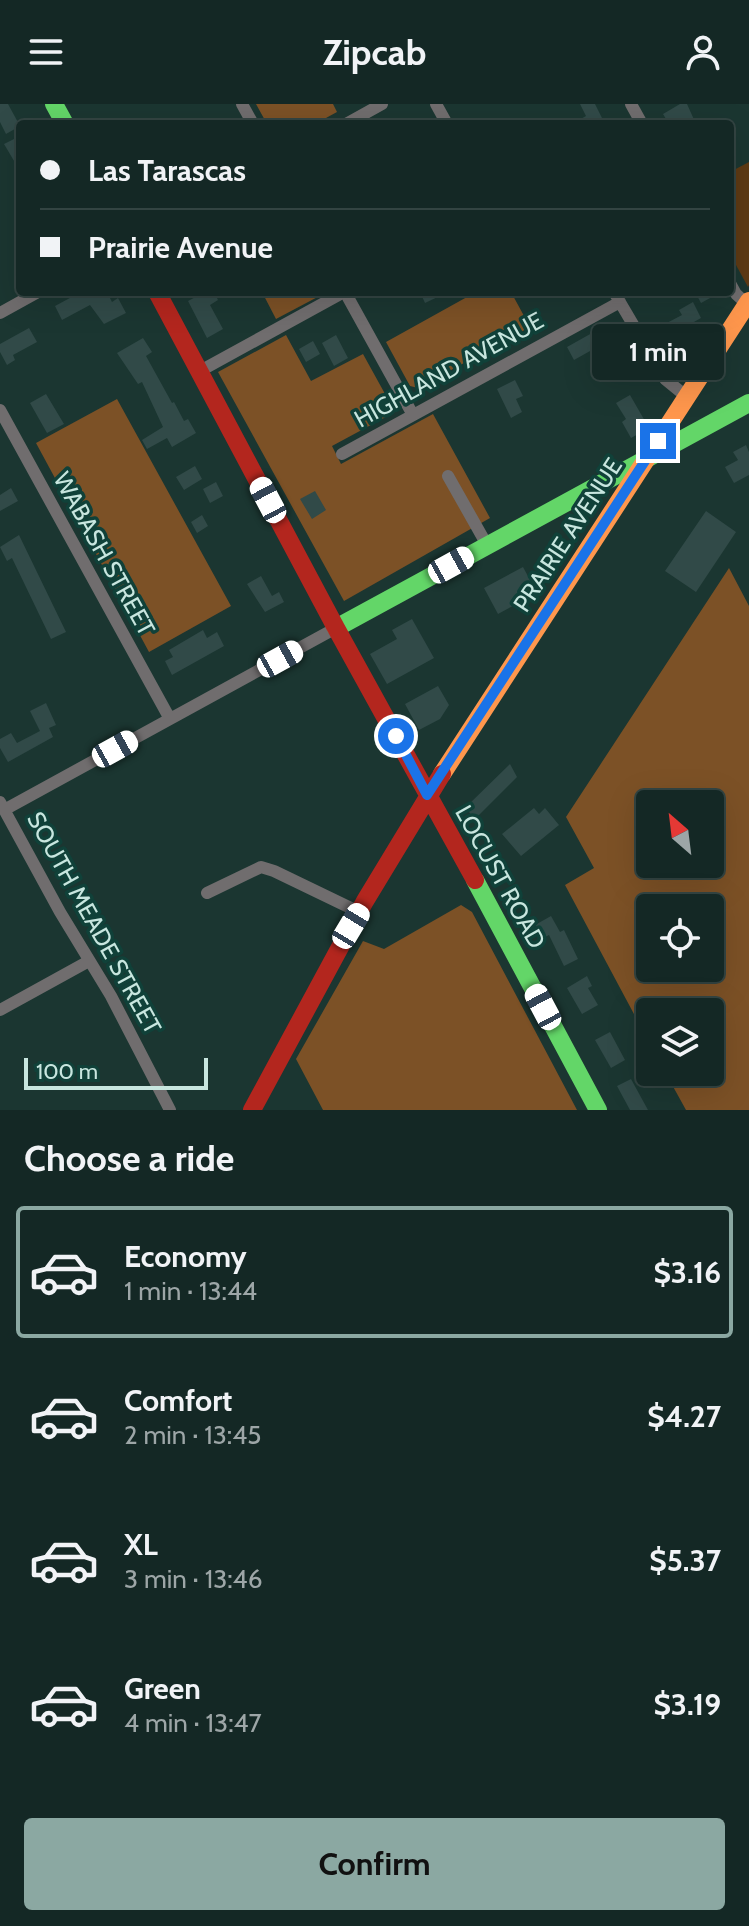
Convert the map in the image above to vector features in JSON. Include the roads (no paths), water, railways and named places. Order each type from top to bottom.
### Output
[{"type":"street","points":[[353,120],[382,104]]},
{"type":"street","points":[[0,313],[31,296]]},
{"type":"street","name":"LOCUST ROAD","points":[[159,296],[598,1110]]},
{"type":"street","points":[[200,371],[338,296]]},
{"type":"street","points":[[347,296],[413,415]]},
{"type":"street","points":[[617,297],[665,379],[687,397]]},
{"type":"street","name":"HIGHLAND AVENUE","points":[[342,454],[617,297]]},
{"type":"street","name":"PRAIRIE AVENUE","points":[[252,1110],[359,912],[427,795],[748,303]]},
{"type":"street","points":[[2,806],[170,719],[749,403]]},
{"type":"street","name":"WABASH STREET","points":[[0,410],[170,719]]},
{"type":"street","points":[[448,476],[487,545]]},
{"type":"street","name":"SOUTH MEADE STREET","points":[[2,806],[152,1071],[170,1110]]},
{"type":"street","points":[[207,893],[261,867],[359,912]]},
{"type":"street","points":[[0,1010],[89,961]]}]
